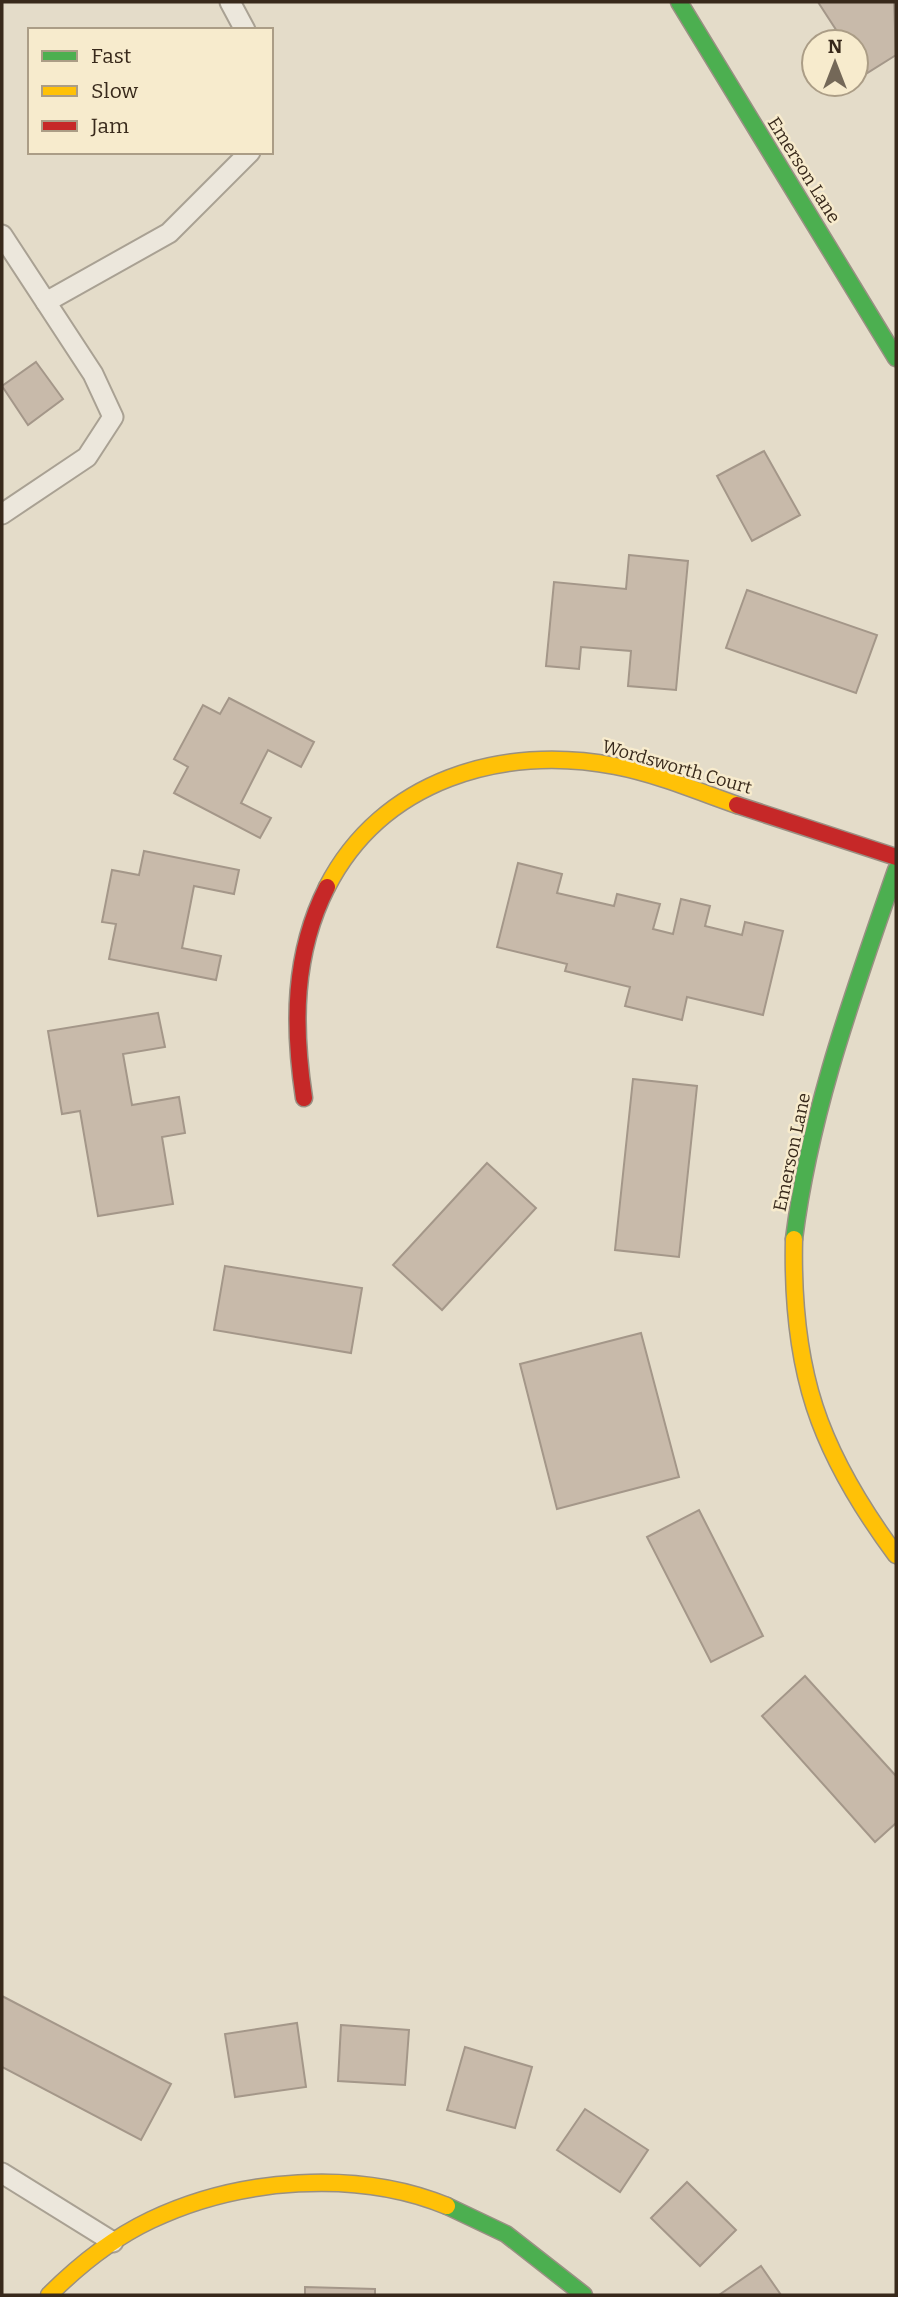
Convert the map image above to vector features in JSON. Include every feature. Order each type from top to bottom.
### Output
[{"type":"street","name":"Emerson Lane","points":[[679,2],[896,358]]},
{"type":"street","name":"Wordsworth Court","points":[[304,1098],[297,1051],[297,996],[303,950],[321,896],[334,872],[361,837],[397,805],[439,780],[502,760],[549,758],[595,762],[640,772],[896,857]]},
{"type":"street","name":"Emerson Lane","points":[[896,870],[842,1031],[815,1126],[800,1195],[793,1293],[802,1359],[825,1437],[868,1519],[896,1555]]},
{"type":"street","points":[[49,2295],[113,2242],[165,2213],[228,2195],[306,2185],[371,2187],[429,2199],[495,2227],[531,2250],[584,2295]]},
{"type":"lane","points":[[230,2],[244,28]]},
{"type":"lane","points":[[46,302],[169,233],[248,154]]},
{"type":"lane","points":[[2,235],[93,374],[113,417],[87,457],[2,514]]},
{"type":"lane","points":[[2,2173],[113,2242]]},
{"type":"building","points":[[818,2],[894,2],[896,55],[870,71],[870,28],[835,28]]},
{"type":"building","points":[[36,362],[63,399],[28,425],[2,386]]},
{"type":"building","points":[[764,451],[800,515],[752,541],[717,476]]},
{"type":"building","points":[[629,555],[688,561],[676,690],[628,686],[631,651],[581,647],[579,669],[546,666],[554,582],[626,589]]},
{"type":"building","points":[[747,590],[877,635],[856,693],[726,648]]},
{"type":"building","points":[[229,698],[314,742],[301,767],[268,750],[241,803],[271,818],[260,838],[174,793],[188,767],[174,759],[203,705],[220,714]]},
{"type":"building","points":[[144,851],[239,870],[234,894],[194,886],[182,948],[221,956],[216,980],[109,959],[116,924],[102,922],[112,870],[139,875]]},
{"type":"building","points":[[518,863],[562,874],[557,893],[614,906],[617,894],[660,904],[653,929],[673,934],[681,899],[710,906],[705,926],[742,935],[745,922],[783,931],[763,1015],[687,997],[682,1020],[625,1006],[630,987],[565,971],[567,964],[497,947]]},
{"type":"building","points":[[158,1013],[165,1047],[123,1054],[132,1105],[179,1097],[185,1133],[162,1137],[173,1204],[98,1216],[80,1111],[62,1114],[48,1031]]},
{"type":"building","points":[[633,1079],[697,1086],[679,1257],[615,1250]]},
{"type":"building","points":[[487,1163],[536,1208],[442,1310],[393,1265]]},
{"type":"building","points":[[225,1266],[362,1288],[351,1353],[214,1330]]},
{"type":"building","points":[[641,1333],[679,1477],[557,1509],[520,1364]]},
{"type":"building","points":[[699,1510],[763,1636],[711,1662],[647,1537]]},
{"type":"building","points":[[805,1676],[896,1776],[896,1823],[875,1842],[762,1716]]},
{"type":"building","points":[[2,1996],[171,2084],[141,2140],[2,2067]]},
{"type":"building","points":[[297,2023],[306,2087],[235,2097],[225,2034]]},
{"type":"building","points":[[341,2025],[409,2030],[405,2085],[338,2081]]},
{"type":"building","points":[[465,2047],[532,2067],[515,2128],[447,2110]]},
{"type":"building","points":[[585,2109],[648,2150],[620,2192],[557,2150]]},
{"type":"building","points":[[687,2182],[736,2230],[700,2266],[651,2218]]},
{"type":"building","points":[[761,2266],[781,2295],[719,2295]]},
{"type":"building","points":[[305,2287],[375,2289],[375,2295],[305,2295]]},
{"type":"traffic: fast","points":[[679,2],[896,358]]},
{"type":"traffic: fast","points":[[794,1239],[801,1191],[822,1098],[849,1007],[896,870]]},
{"type":"traffic: fast","points":[[447,2206],[506,2234],[584,2295]]},
{"type":"traffic: slow","points":[[327,887],[351,850],[379,820],[412,796],[449,778],[489,766],[572,760],[615,766],[662,778],[737,805]]},
{"type":"traffic: slow","points":[[794,1239],[798,1329],[804,1369],[815,1407],[847,1480],[896,1555]]},
{"type":"traffic: slow","points":[[49,2295],[72,2273],[123,2235],[185,2206],[222,2195],[298,2183],[337,2183],[412,2194],[447,2206]]},
{"type":"traffic: jam","points":[[737,805],[896,857]]},
{"type":"traffic: jam","points":[[304,1098],[298,1044],[299,991],[308,938],[327,887]]}]
